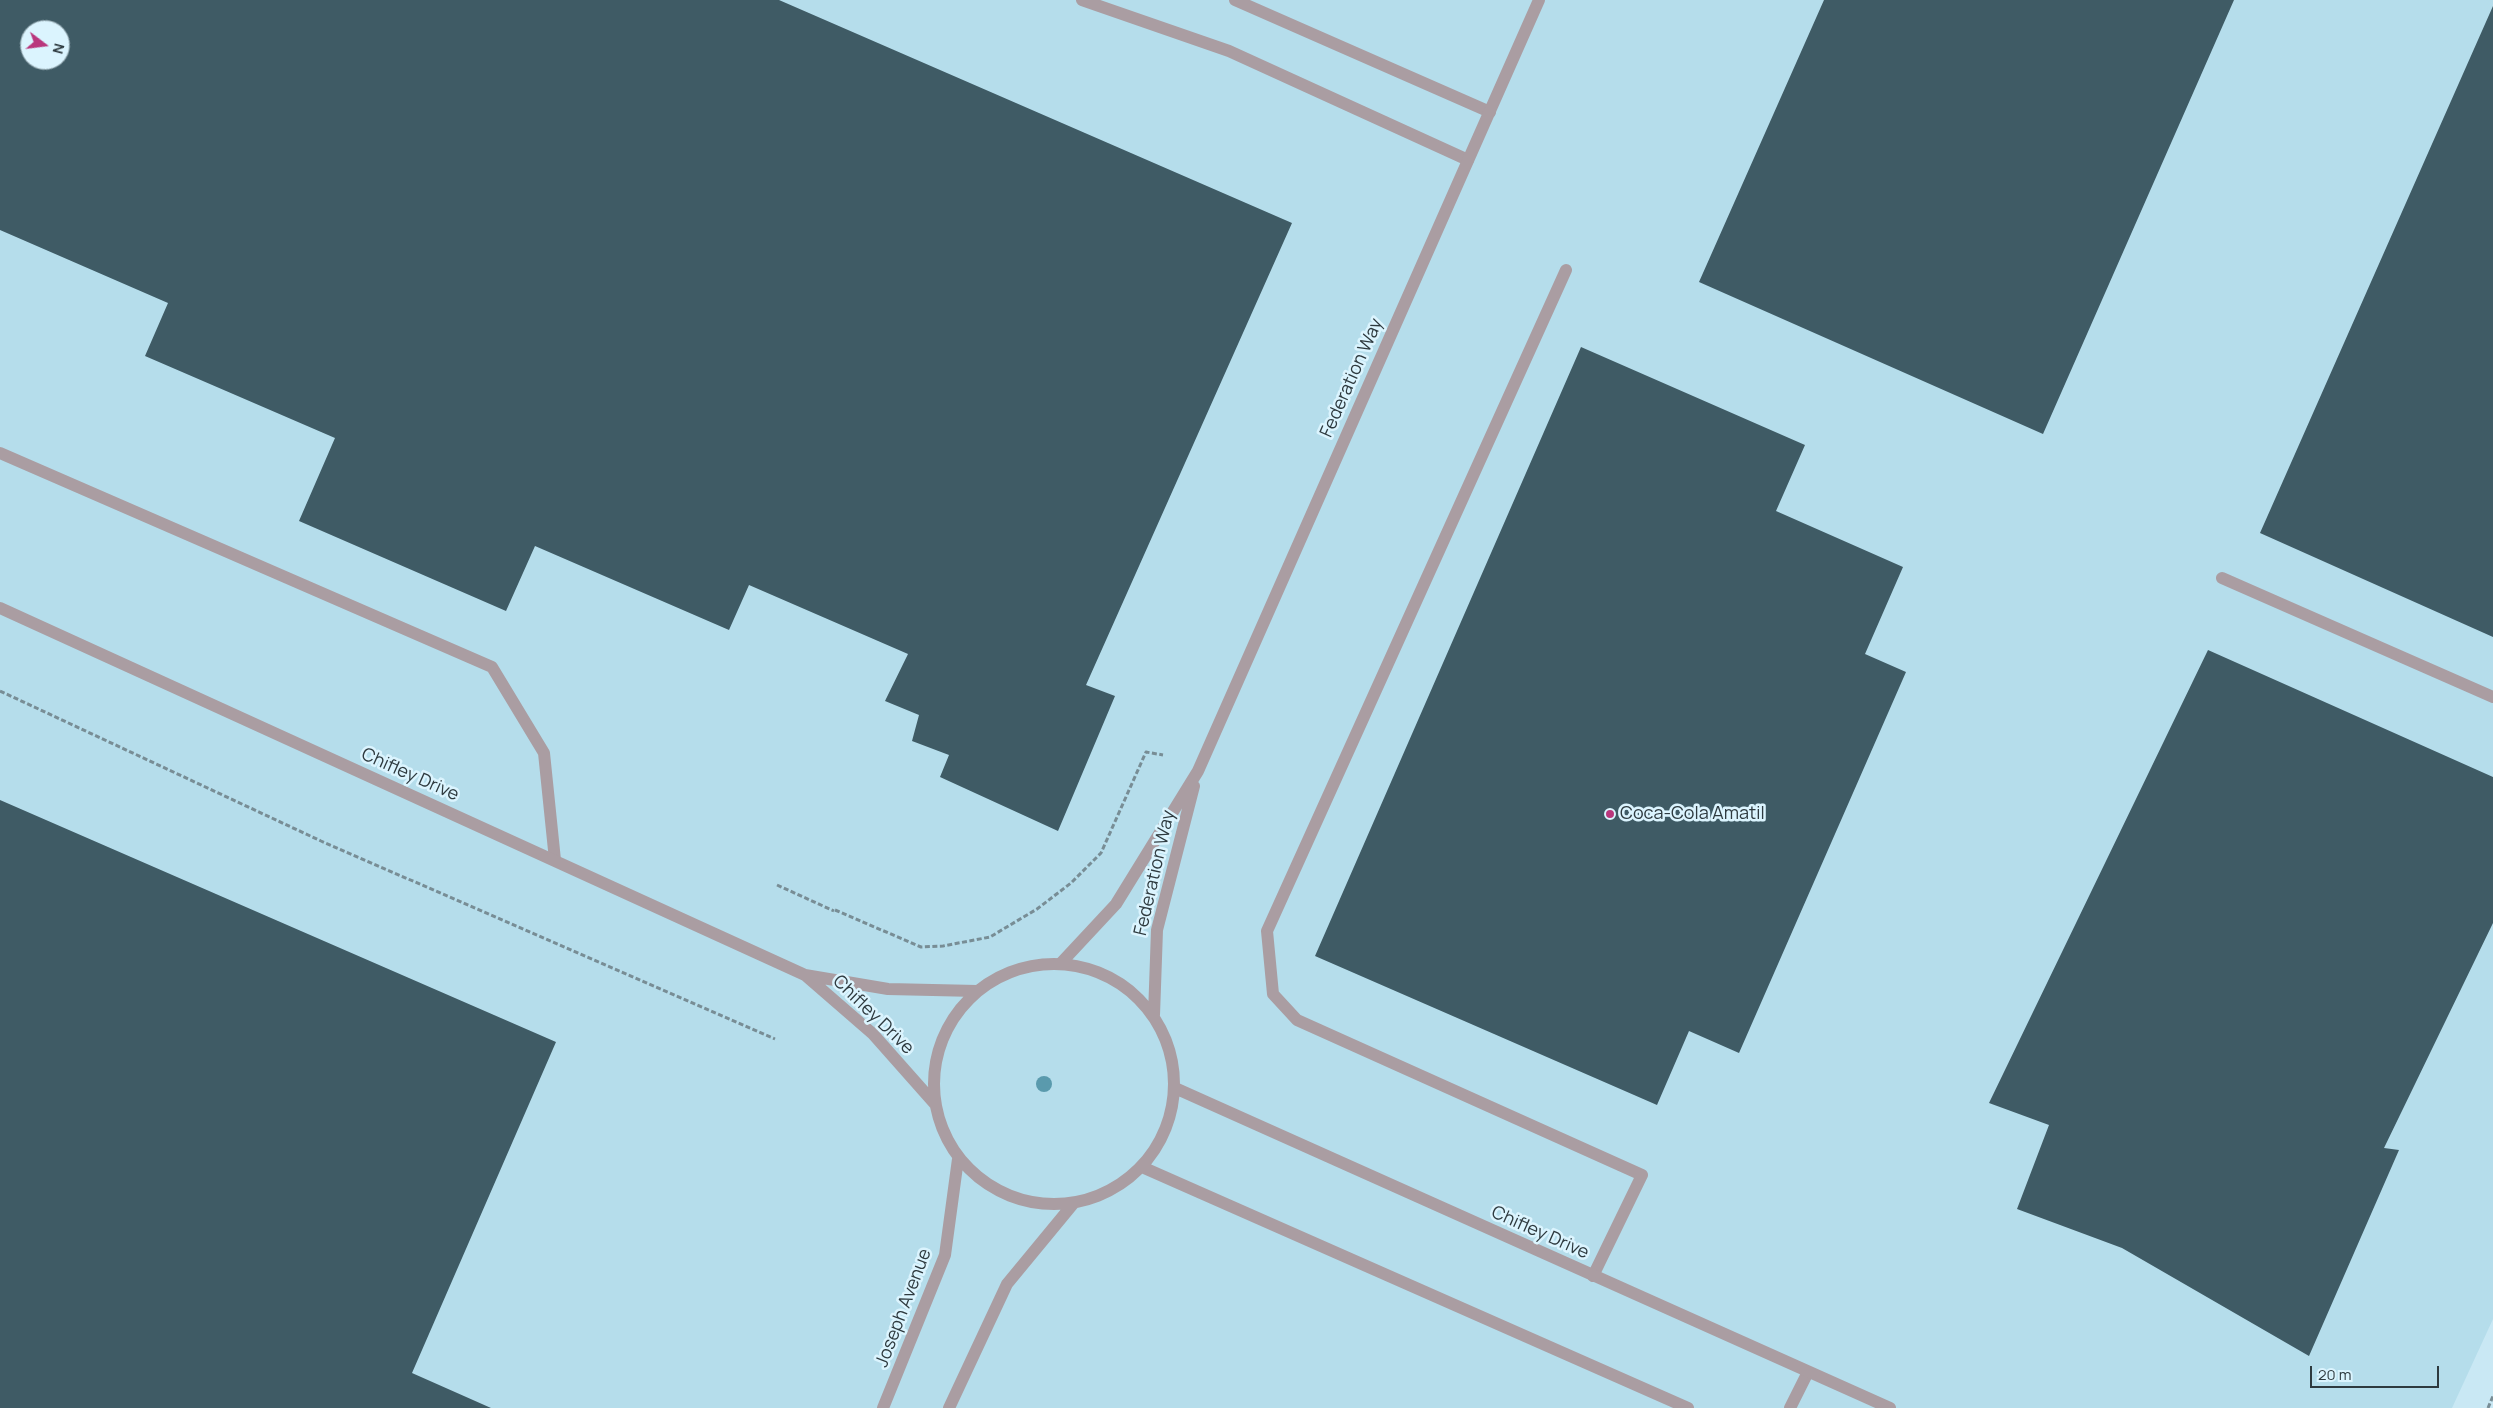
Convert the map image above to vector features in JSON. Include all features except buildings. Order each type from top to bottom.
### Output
[{"type":"street","points":[[1082,0],[1229,51],[1468,160]]},
{"type":"street","points":[[1235,0],[1490,112]]},
{"type":"street","name":"Federation Way","points":[[1061,963],[1116,904],[1198,771],[1539,0]]},
{"type":"street","points":[[1566,270],[1267,931],[1273,994],[1297,1020],[1642,1175],[1594,1276]]},
{"type":"street","points":[[0,453],[492,667],[544,753],[555,860]]},
{"type":"street","points":[[2222,578],[2493,697]]},
{"type":"street","name":"Chifley Drive","points":[[0,608],[805,975],[888,989],[977,991]]},
{"type":"street","name":"Federation Way","points":[[1154,1015],[1157,930],[1198,771]]},
{"type":"street","points":[[1061,963],[1097,971],[1105,975],[1128,989],[1154,1015],[1170,1050],[1175,1088],[1171,1117],[1160,1143],[1142,1167],[1111,1191],[1073,1204],[1041,1205],[1010,1197],[982,1181],[958,1159],[943,1133],[934,1104],[935,1062],[950,1023],[977,991],[1002,975],[1024,967],[1061,963]]},
{"type":"street","name":"Chifley Drive","points":[[805,975],[873,1034],[934,1104]]},
{"type":"street","name":"Chifley Drive","points":[[1175,1088],[1890,1408]]},
{"type":"street","name":"Joseph Avenue","points":[[883,1408],[945,1255],[958,1159]]},
{"type":"street","points":[[1142,1167],[1688,1408]]},
{"type":"street","points":[[949,1408],[1007,1284],[1073,1204]]},
{"type":"street","points":[[1790,1408],[1808,1372]]},
{"type":"path","points":[[0,691],[321,841],[775,1039]]},
{"type":"path","points":[[777,884],[921,947],[943,946],[990,937],[1037,909],[1071,884],[1101,853],[1146,752],[1163,755]]},
{"type":"path","points":[[2488,1408],[2493,1396]]},
{"type":"shaded area","points":[[0,0],[2493,0],[2493,1319],[2452,1408],[0,1408]]},
{"type":"place","name":"Coca-Cola Amatil","points":[[1610,814]]}]
